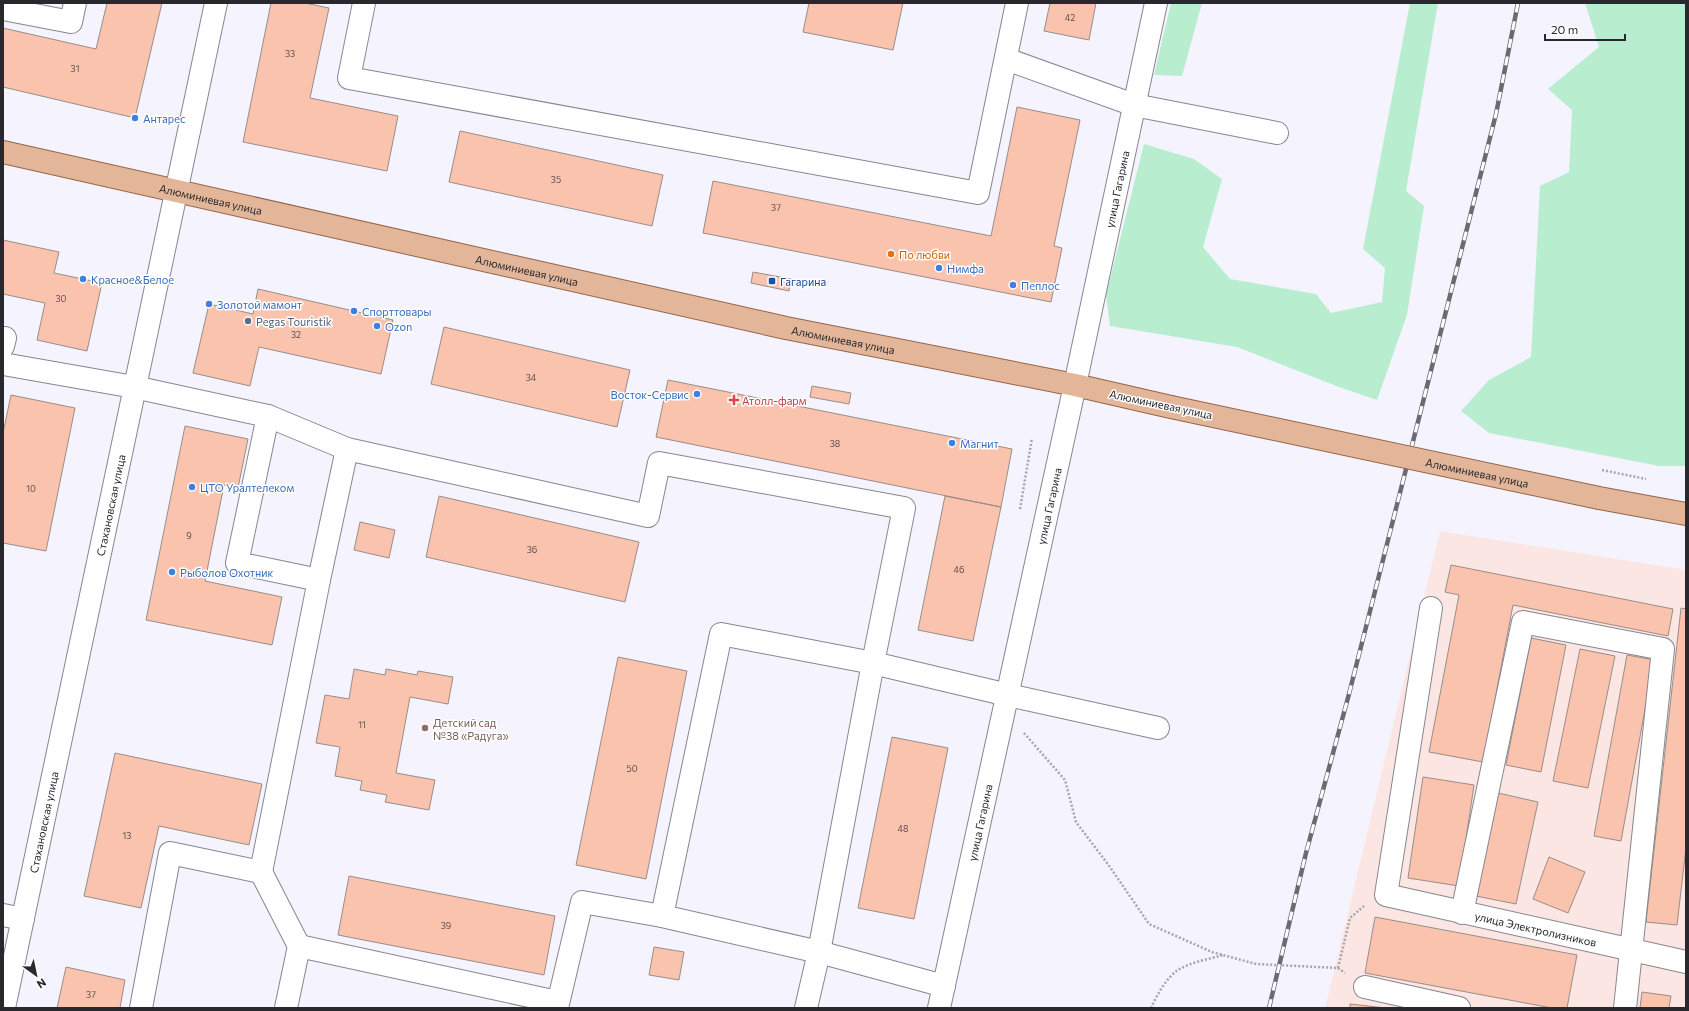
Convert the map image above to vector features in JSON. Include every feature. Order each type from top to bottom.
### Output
[{"type":"main road","name":"Алюминиевая улица","points":[[3,152],[786,328],[1075,385],[1599,498],[1686,514]]},
{"type":"street","points":[[3,9],[71,22],[75,3]]},
{"type":"street","name":"Стахановская улица","points":[[4,1008],[13,917],[134,387],[216,3]]},
{"type":"street","points":[[364,3],[349,78],[978,193],[1017,3]]},
{"type":"street","name":"улица Гагарина","points":[[939,1008],[1075,385],[1156,3]]},
{"type":"street","points":[[1006,59],[1134,105],[1277,133]]},
{"type":"street","points":[[3,338],[5,338],[3,346]]},
{"type":"street","points":[[3,364],[134,387],[268,416],[347,449],[648,516],[659,463],[904,508],[873,663],[819,952],[806,1008]]},
{"type":"street","points":[[268,416],[237,563],[319,580]]},
{"type":"street","points":[[286,1008],[299,946],[261,872],[319,580],[347,449]]},
{"type":"street","points":[[1386,895],[1431,608]]},
{"type":"street","points":[[1462,913],[1523,622],[1663,649],[1625,1008]]},
{"type":"street","points":[[662,916],[721,634],[873,663],[1006,703],[1158,728]]},
{"type":"street","points":[[141,1008],[170,853],[261,872]]},
{"type":"street","name":"улица Электролизников","points":[[1386,895],[1686,962]]},
{"type":"street","points":[[299,946],[557,1005],[582,902],[662,916],[819,952],[944,986]]},
{"type":"street","points":[[1365,987],[1459,1008]]},
{"type":"path","points":[[1006,703],[1065,780],[1076,822],[1110,867],[1149,924],[1212,952],[1256,964],[1338,968],[1350,918],[1367,904],[1386,895]]},
{"type":"path","points":[[1151,1008],[1161,988],[1178,970],[1197,962],[1223,955]]},
{"type":"shaded area","points":[[1440,531],[1686,570],[1686,1008],[1325,1008]]},
{"type":"green space","points":[[1171,3],[1202,3],[1182,76],[1154,75]]},
{"type":"green space","points":[[1410,3],[1438,3],[1406,191],[1424,206],[1407,315],[1377,400],[1339,387],[1237,347],[1110,326],[1106,295],[1144,144],[1194,159],[1222,179],[1203,247],[1230,279],[1316,294],[1331,313],[1382,302],[1385,268],[1363,249]]},
{"type":"green space","points":[[1585,3],[1686,3],[1686,466],[1659,466],[1489,433],[1461,411],[1489,380],[1531,357],[1540,186],[1569,172],[1572,110],[1548,89],[1599,47]]},
{"type":"building","points":[[107,3],[162,3],[135,118],[3,87],[3,28],[96,49]]},
{"type":"building","points":[[271,3],[305,3],[329,8],[310,98],[398,116],[387,171],[243,142]]},
{"type":"building","points":[[809,3],[903,3],[893,50],[803,32]]},
{"type":"building","points":[[1050,3],[1096,3],[1089,40],[1044,31]]},
{"type":"building","points":[[1017,107],[1080,120],[1054,246],[1062,248],[1051,302],[703,233],[713,181],[991,236]]},
{"type":"building","points":[[460,131],[663,175],[652,226],[449,182]]},
{"type":"building","points":[[3,240],[59,252],[54,273],[102,283],[87,351],[37,340],[45,303],[3,294]]},
{"type":"building","points":[[753,272],[791,279],[789,291],[751,283]]},
{"type":"building","points":[[258,289],[393,320],[381,374],[259,347],[250,386],[193,373],[209,304],[253,314]]},
{"type":"building","points":[[444,327],[630,370],[617,427],[431,384]]},
{"type":"building","points":[[668,380],[1012,449],[1001,507],[656,437]]},
{"type":"building","points":[[812,386],[851,393],[849,404],[810,397]]},
{"type":"building","points":[[11,395],[75,408],[46,551],[3,543],[3,433]]},
{"type":"building","points":[[185,426],[248,439],[238,488],[224,485],[205,581],[282,597],[272,645],[146,620]]},
{"type":"building","points":[[439,496],[639,542],[625,602],[426,557]]},
{"type":"building","points":[[945,496],[1001,507],[973,641],[918,630]]},
{"type":"building","points":[[360,522],[395,530],[389,558],[354,550]]},
{"type":"building","points":[[1451,565],[1673,609],[1668,636],[1513,605],[1483,762],[1429,752],[1459,595],[1445,592]]},
{"type":"building","points":[[1681,608],[1686,609],[1686,848],[1677,925],[1646,922]]},
{"type":"building","points":[[1531,638],[1566,645],[1541,772],[1506,765]]},
{"type":"building","points":[[1580,649],[1615,656],[1588,788],[1553,781]]},
{"type":"building","points":[[1627,655],[1654,660],[1621,841],[1594,836]]},
{"type":"building","points":[[618,657],[687,671],[646,879],[576,865]]},
{"type":"building","points":[[354,669],[385,675],[386,669],[417,675],[418,671],[453,677],[448,704],[410,697],[396,773],[435,780],[429,810],[385,802],[387,795],[360,790],[362,781],[335,776],[340,747],[316,743],[325,695],[349,699]]},
{"type":"building","points":[[892,737],[948,748],[914,919],[858,908]]},
{"type":"building","points":[[115,753],[262,784],[249,845],[159,826],[141,908],[84,896]]},
{"type":"building","points":[[1423,777],[1474,785],[1459,886],[1408,878]]},
{"type":"building","points":[[1498,793],[1538,802],[1516,904],[1476,896]]},
{"type":"building","points":[[1549,857],[1585,872],[1568,913],[1533,899]]},
{"type":"building","points":[[349,876],[555,916],[544,975],[338,935]]},
{"type":"building","points":[[1375,917],[1577,955],[1567,1008],[1552,1008],[1365,973]]},
{"type":"building","points":[[654,947],[684,952],[679,980],[649,975]]},
{"type":"building","points":[[66,967],[125,980],[120,1008],[57,1008]]},
{"type":"building","points":[[1642,992],[1671,996],[1669,1008],[1640,1008]]},
{"type":"building","points":[[1350,1004],[1386,1008],[1350,1008]]},
{"type":"railway","points":[[1269,1008],[1306,853],[1349,694],[1496,114],[1518,3]]},
{"type":"place","name":"Антарес","points":[[135,118]]},
{"type":"place","name":"По любви","points":[[891,254]]},
{"type":"place","name":"Нимфа","points":[[939,268]]},
{"type":"place","name":"Красное&Белое","points":[[83,279]]},
{"type":"place","name":"Гагарина","points":[[772,281]]},
{"type":"place","name":"Пеплос","points":[[1013,285]]},
{"type":"place","name":"Золотой мамонт","points":[[209,304]]},
{"type":"place","name":"Спорттовары","points":[[354,311]]},
{"type":"place","name":"Pegas Touristik","points":[[248,321]]},
{"type":"place","name":"Ozon","points":[[377,326]]},
{"type":"place","name":"Восток-Сервис","points":[[697,394]]},
{"type":"place","name":"Атолл-фарм","points":[[734,400]]},
{"type":"place","name":"Магнит","points":[[952,443]]},
{"type":"place","name":"ЦТО Уралтелеком","points":[[192,487]]},
{"type":"place","name":"Рыболов Охотник","points":[[172,572]]},
{"type":"place","name":"Детский сад №38 «Радуга»","points":[[425,728]]}]
